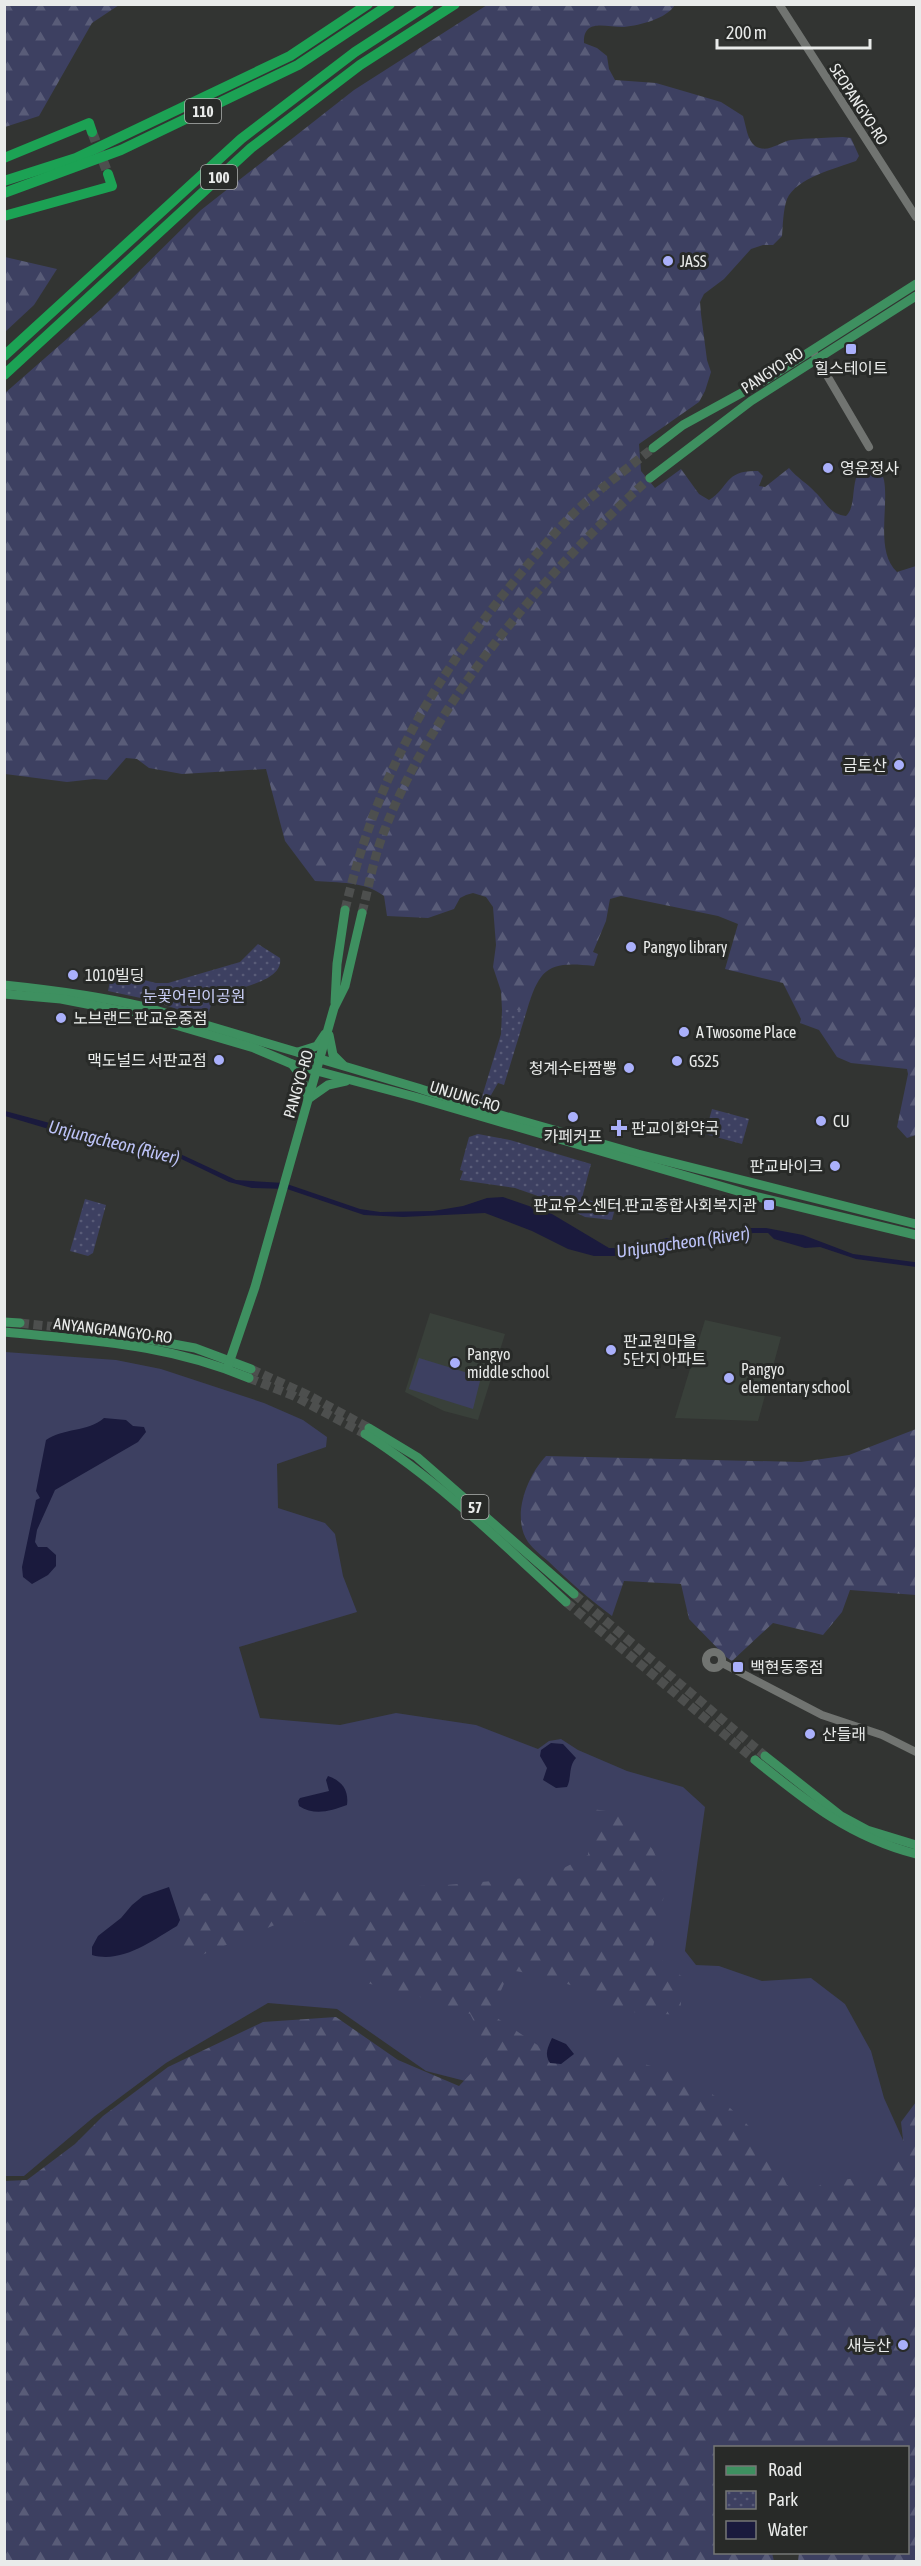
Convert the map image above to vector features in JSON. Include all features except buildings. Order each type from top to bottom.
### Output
[{"type":"highway","name":"110","points":[[4,181],[76,158],[290,56],[368,4]]},
{"type":"highway","name":"110","points":[[4,193],[121,150],[298,65],[390,4]]},
{"type":"highway","name":"100","points":[[4,356],[242,139],[355,52],[429,4]]},
{"type":"highway","name":"100","points":[[4,375],[251,148],[360,65],[454,4]]},
{"type":"highway","points":[[4,158],[91,128]]},
{"type":"highway","points":[[4,216],[112,186],[108,174]]},
{"type":"main road","name":"PANGYO-RO","points":[[650,478],[717,425],[916,284]]},
{"type":"main road","name":"PANGYO-RO","points":[[653,448],[698,415],[814,355],[916,296]]},
{"type":"main road","name":"PANGYO-RO","points":[[334,1008],[337,964],[345,910]]},
{"type":"main road","name":"PANGYO-RO","points":[[236,1342],[255,1287],[334,1008],[345,986],[362,913]]},
{"type":"main road","name":"UNJUNG-RO","points":[[4,986],[112,999],[638,1154],[916,1224]]},
{"type":"main road","name":"UNJUNG-RO","points":[[4,994],[61,999],[118,1008],[254,1048],[292,1064],[415,1097],[758,1197],[916,1235]]},
{"type":"main road","points":[[296,1052],[317,1046],[328,1030]]},
{"type":"main road","points":[[328,1030],[333,1055],[341,1065],[350,1069]]},
{"type":"main road","points":[[292,1064],[301,1076],[308,1099],[328,1085],[349,1080]]},
{"type":"main road","points":[[4,1322],[20,1323]]},
{"type":"main road","name":"ANYANGPANGYO-RO","points":[[4,1332],[143,1346],[228,1364],[248,1372],[237,1358],[236,1342]]},
{"type":"main road","name":"ANYANGPANGYO-RO","points":[[113,1333],[176,1343],[214,1354],[228,1364]]},
{"type":"main road","points":[[214,1354],[236,1342]]},
{"type":"main road","points":[[228,1364],[236,1342]]},
{"type":"main road","name":"57","points":[[566,1602],[485,1527],[412,1465],[367,1431],[417,1457],[574,1594]]},
{"type":"main road","points":[[765,1756],[841,1816],[867,1830],[916,1845]]},
{"type":"main road","points":[[755,1760],[815,1808],[837,1822],[887,1846],[916,1854]]},
{"type":"street","name":"SEOPANGYO-RO","points":[[779,4],[916,218]]},
{"type":"street","points":[[814,355],[869,447]]},
{"type":"street","points":[[722,1663],[822,1715],[882,1735],[916,1752]]},
{"type":"shaded area","name":"Pangyo middle school","points":[[430,1313],[505,1334],[478,1420],[444,1411],[405,1392]]},
{"type":"shaded area","name":"Pangyo elementary school","points":[[705,1320],[781,1337],[758,1421],[675,1418]]},
{"type":"green space","points":[[5,4],[119,5],[92,23],[39,116],[5,127]]},
{"type":"green space","points":[[487,5],[675,5],[666,14],[645,23],[624,27],[592,27],[585,35],[584,43],[597,48],[607,56],[609,69],[615,80],[656,83],[721,102],[743,116],[750,140],[755,146],[764,149],[791,140],[843,137],[851,138],[859,156],[856,161],[818,175],[799,185],[787,199],[782,236],[773,245],[751,249],[724,279],[704,294],[700,302],[701,314],[707,360],[711,372],[705,391],[699,402],[639,444],[641,471],[655,488],[681,469],[699,494],[709,500],[739,473],[758,471],[763,476],[759,486],[765,487],[789,468],[832,510],[846,516],[852,503],[856,479],[864,464],[873,459],[882,474],[885,491],[886,553],[897,572],[916,566],[916,1135],[907,1138],[897,1127],[908,1074],[907,1069],[851,1063],[837,1057],[819,1030],[800,1023],[801,1019],[783,983],[725,969],[738,924],[718,916],[621,896],[610,899],[606,921],[593,952],[598,954],[594,966],[556,966],[542,976],[527,1010],[502,1010],[501,991],[493,967],[496,945],[493,907],[486,897],[473,893],[466,895],[460,898],[454,909],[428,918],[387,916],[384,896],[377,891],[360,885],[315,881],[285,841],[266,769],[182,774],[149,768],[137,759],[126,758],[107,780],[67,782],[5,774],[5,393],[101,309],[201,210],[354,90]]},
{"type":"green space","points":[[5,257],[57,269],[34,305],[5,332]]},
{"type":"green space","name":"눈꽃어린이공원","points":[[258,944],[280,958],[279,966],[266,979],[217,998],[211,1005],[207,1019],[150,1000],[108,991],[112,972],[156,983],[168,983],[240,962]]},
{"type":"green space","points":[[502,1010],[527,1010],[504,1085],[498,1083],[487,1102],[481,1100],[501,1034]]},
{"type":"green space","points":[[712,1109],[749,1119],[742,1144],[705,1134]]},
{"type":"green space","points":[[478,1134],[510,1140],[591,1164],[582,1198],[615,1208],[612,1220],[585,1217],[555,1202],[515,1188],[460,1180],[463,1171],[460,1170],[469,1137]]},
{"type":"green space","points":[[85,1199],[106,1205],[93,1253],[88,1256],[70,1251]]},
{"type":"green space","points":[[5,1352],[116,1360],[161,1369],[264,1403],[303,1420],[327,1437],[326,1447],[277,1464],[278,1508],[325,1523],[335,1534],[343,1576],[357,1612],[239,1647],[260,1718],[340,1725],[396,1713],[476,1725],[538,1749],[549,1741],[561,1739],[578,1750],[627,1771],[683,1787],[705,1807],[685,1951],[696,1965],[719,1966],[762,1981],[811,1978],[845,2004],[871,2051],[884,2098],[912,2160],[823,2216],[469,2082],[426,2071],[337,2009],[268,2003],[166,2063],[95,2116],[24,2176],[5,2176]]},
{"type":"green space","points":[[419,1358],[481,1377],[473,1409],[409,1389]]},
{"type":"green space","points":[[916,1429],[916,1595],[850,1590],[842,1612],[823,1635],[773,1623],[732,1661],[689,1619],[681,1584],[624,1581],[612,1616],[535,1550],[523,1532],[521,1509],[527,1485],[546,1456],[801,1462],[849,1455]]},
{"type":"green space","points":[[592,1809],[627,1814],[653,1850],[667,1881],[653,1947],[666,1966],[683,1977],[680,2015],[615,2011],[581,1988],[510,1970],[499,1995],[497,2018],[566,2064],[588,2050],[654,2067],[689,2080],[720,2100],[747,2124],[779,2168],[787,2185],[807,2192],[826,2182],[865,2177],[887,2169],[905,2157],[901,2122],[916,2102],[916,2561],[798,2561],[799,2554],[909,2554],[909,2446],[714,2446],[714,2554],[772,2554],[774,2561],[5,2561],[4,2181],[27,2180],[75,2144],[103,2116],[168,2067],[263,2022],[336,2017],[398,2060],[459,2086],[490,2053],[470,2014],[435,2001],[363,1982],[340,1921],[282,1922],[192,1959],[177,1940],[189,1894],[446,1885],[549,1876],[588,1855]]},
{"type":"water","name":"Unjungcheon (River)","points":[[5,1111],[132,1145],[176,1152],[236,1180],[284,1183],[360,1209],[380,1212],[433,1211],[463,1206],[487,1198],[503,1197],[552,1214],[609,1248],[632,1248],[667,1238],[709,1238],[750,1228],[766,1228],[803,1235],[853,1254],[916,1262],[916,1267],[856,1259],[820,1247],[805,1248],[774,1239],[768,1233],[753,1233],[714,1243],[663,1245],[620,1256],[594,1256],[568,1249],[532,1231],[485,1213],[403,1217],[364,1215],[287,1189],[252,1188],[229,1182],[173,1155],[134,1150],[79,1138],[5,1116]]},
{"type":"water","points":[[104,1418],[126,1420],[133,1426],[144,1427],[146,1432],[138,1442],[55,1490],[37,1530],[35,1542],[38,1547],[47,1547],[56,1555],[56,1566],[48,1575],[32,1584],[23,1577],[22,1567],[36,1500],[40,1498],[36,1491],[46,1440],[60,1433],[91,1426]]},
{"type":"water","points":[[551,1743],[563,1744],[576,1758],[567,1787],[556,1788],[543,1780],[547,1768],[540,1756],[541,1750]]},
{"type":"water","points":[[328,1776],[337,1781],[346,1791],[347,1805],[317,1812],[299,1806],[300,1798],[329,1791],[326,1780]]},
{"type":"water","points":[[169,1887],[180,1920],[177,1926],[147,1944],[126,1953],[103,1957],[92,1955],[92,1947],[98,1936],[121,1918],[132,1905],[143,1896]]},
{"type":"water","points":[[552,2038],[566,2044],[574,2054],[561,2064],[550,2063],[548,2060],[547,2050]]},
{"type":"tunnel","points":[[92,132],[108,174]]},
{"type":"tunnel","points":[[345,910],[371,822],[387,782],[405,743],[449,669],[503,595],[556,532],[594,495],[653,448]]},
{"type":"tunnel","points":[[362,913],[385,829],[433,733],[464,685],[535,595],[611,514],[650,478]]},
{"type":"tunnel","points":[[20,1323],[113,1333]]},
{"type":"tunnel","points":[[251,1369],[308,1395],[369,1428]]},
{"type":"tunnel","points":[[249,1378],[294,1396],[365,1434]]},
{"type":"tunnel","points":[[574,1594],[765,1756]]},
{"type":"tunnel","points":[[566,1602],[755,1760]]},
{"type":"place","name":"JASS","points":[[668,261]]},
{"type":"place","name":"힐스테이트","points":[[851,349]]},
{"type":"place","name":"영운정사","points":[[828,468]]},
{"type":"place","name":"금토산","points":[[899,765]]},
{"type":"place","name":"Pangyo library","points":[[631,947]]},
{"type":"place","name":"1010빌딩","points":[[73,975]]},
{"type":"place","name":"노브랜드 판교운중점","points":[[61,1018]]},
{"type":"place","name":"A Twosome Place","points":[[684,1032]]},
{"type":"place","name":"맥도널드 서판교점","points":[[219,1060]]},
{"type":"place","name":"GS25","points":[[677,1061]]},
{"type":"place","name":"청계수타짬뽕","points":[[629,1068]]},
{"type":"place","name":"카페커프","points":[[573,1117]]},
{"type":"place","name":"CU","points":[[821,1121]]},
{"type":"place","name":"판교이화약국","points":[[619,1128]]},
{"type":"place","name":"판교바이크","points":[[835,1166]]},
{"type":"place","name":"판교유스센터.판교종합사회복지관","points":[[769,1205]]},
{"type":"place","name":"판교원마을 5단지 아파트","points":[[611,1350]]},
{"type":"place","name":"Pangyo middle school","points":[[455,1363]]},
{"type":"place","name":"Pangyo elementary school","points":[[729,1378]]},
{"type":"place","name":"백현동종점","points":[[738,1667]]},
{"type":"place","name":"산들래","points":[[810,1734]]},
{"type":"place","name":"새능산","points":[[903,2345]]}]
